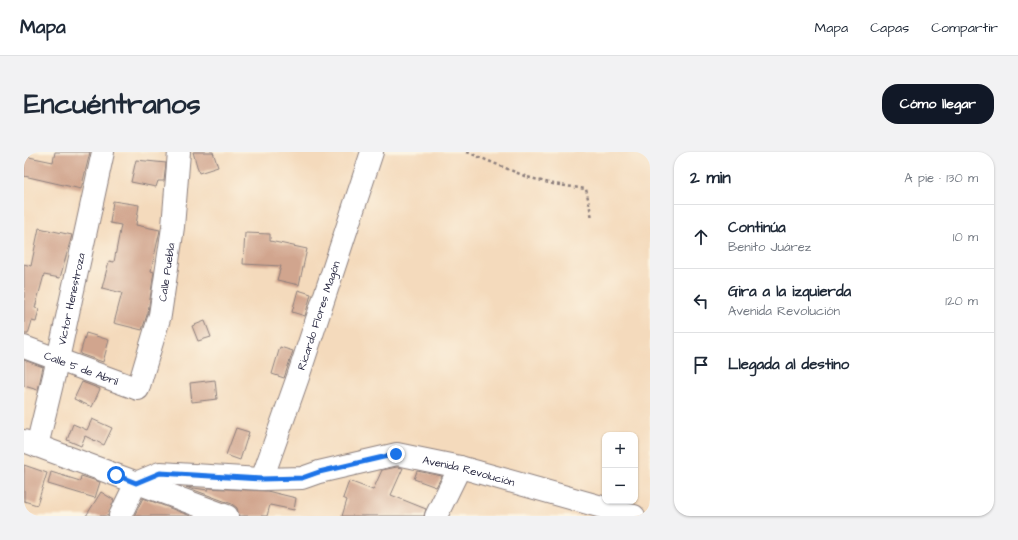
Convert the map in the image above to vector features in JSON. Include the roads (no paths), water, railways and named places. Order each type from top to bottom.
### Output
[{"type":"street","name":"Víctor Henestroza","points":[[30,444],[58,359],[103,152]]},
{"type":"street","name":"Calle Puebla","points":[[138,389],[160,315],[173,227],[179,152]]},
{"type":"street","name":"Ricardo Flores Magón","points":[[262,479],[298,377],[372,152]]},
{"type":"street","name":"Calle 5 de Abril","points":[[24,347],[138,389]]},
{"type":"street","points":[[30,444],[227,516]]},
{"type":"street","name":"Avenida Revolución","points":[[136,483],[160,473],[262,479],[302,478],[319,472],[396,454],[460,467],[634,516]]},
{"type":"street","points":[[436,516],[460,467]]},
{"type":"street","points":[[120,516],[136,483]]}]
